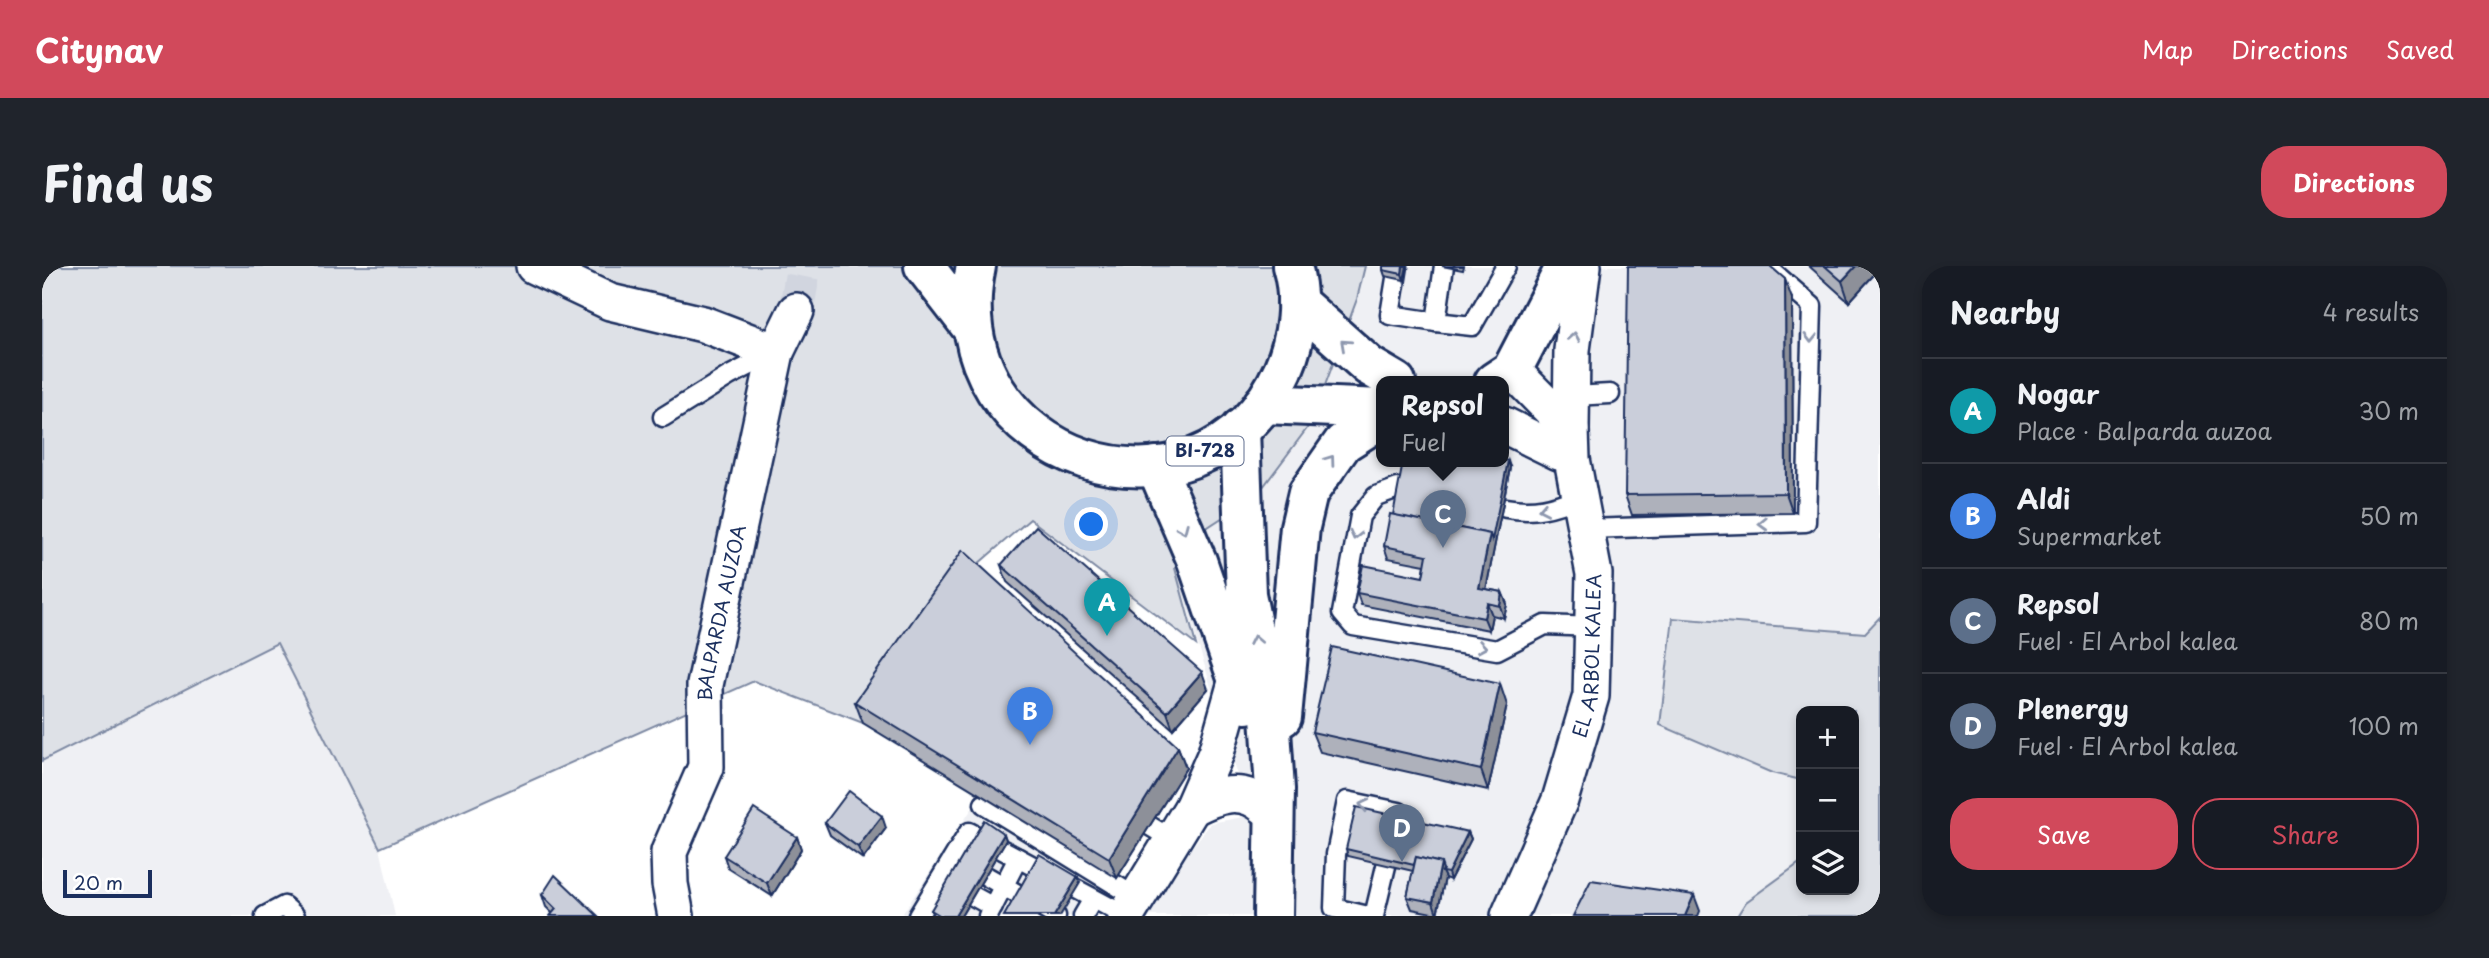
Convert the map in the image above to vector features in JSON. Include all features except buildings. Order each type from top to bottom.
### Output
[{"type":"main road","points":[[924,266],[972,328]]},
{"type":"main road","name":"BI-728","points":[[976,266],[971,289],[972,328],[984,369],[1000,397],[1036,435],[1073,456],[1114,467],[1156,466],[1186,459],[1214,446],[1252,416],[1289,356],[1295,284]]},
{"type":"main road","points":[[1503,376],[1566,266]]},
{"type":"main road","points":[[1295,284],[1369,366],[1386,376]]},
{"type":"main road","points":[[1273,916],[1270,716],[1246,594],[1252,416],[1376,409]]},
{"type":"main road","points":[[1270,798],[1300,527],[1308,493],[1343,443],[1376,422]]},
{"type":"main road","points":[[1156,466],[1197,561],[1238,675],[1270,798]]},
{"type":"street","points":[[534,266],[610,302],[703,324],[776,352]]},
{"type":"street","name":"EL ARBOL KALEA","points":[[1509,916],[1560,800],[1591,696],[1594,574],[1572,428],[1572,350],[1583,266]]},
{"type":"street","name":"BALPARDA AUZOA","points":[[676,916],[670,884],[669,852],[706,766],[705,685],[776,352],[796,311]]},
{"type":"street","points":[[1509,381],[1572,428]]},
{"type":"street","points":[[1509,427],[1538,441],[1572,428]]},
{"type":"street","points":[[1130,910],[1192,808],[1216,753],[1238,675]]},
{"type":"street","points":[[1216,753],[1230,794]]},
{"type":"street","points":[[1192,808],[1214,797],[1230,794],[1270,798]]},
{"type":"lane","points":[[1398,266],[1390,315],[1472,326],[1506,266]]},
{"type":"lane","points":[[1436,322],[1444,266]]},
{"type":"lane","points":[[1503,376],[1536,312],[1547,266]]},
{"type":"lane","points":[[1506,508],[1529,512],[1548,509],[1806,523],[1812,306],[1766,266]]},
{"type":"lane","points":[[663,417],[729,376],[776,352]]},
{"type":"lane","points":[[1572,428],[1610,394]]},
{"type":"lane","points":[[1398,488],[1376,496],[1360,516],[1342,613],[1353,626],[1497,650],[1545,625],[1593,627]]},
{"type":"lane","points":[[1368,916],[1334,908],[1336,854],[1347,800],[1399,813],[1374,916]]},
{"type":"lane","points":[[984,804],[1130,910]]},
{"type":"lane","points":[[1127,812],[1173,840]]},
{"type":"lane","points":[[918,916],[969,832],[1093,899],[1130,910]]},
{"type":"lane","points":[[954,858],[1002,888],[1056,916]]},
{"type":"lane","points":[[941,878],[990,911],[1018,858]]},
{"type":"lane","points":[[1083,916],[1093,899]]},
{"type":"lane","points":[[928,900],[948,911]]},
{"type":"lane","points":[[265,916],[284,906],[295,916]]},
{"type":"shaded area","points":[[42,266],[1365,266],[1357,299],[1311,423],[1257,495],[1208,527],[1175,568],[1196,645],[1030,519],[970,571],[863,723],[754,681],[380,848],[277,643],[42,761]]},
{"type":"shaded area","points":[[1365,266],[1880,266],[1880,617],[1865,633],[1673,619],[1660,725],[1772,773],[1796,779],[1796,866],[1746,902],[1737,916],[1150,916],[1179,864],[1211,823],[1243,817],[1239,779],[1175,568],[1208,527],[1258,495],[1357,299]]},
{"type":"shaded area","points":[[1880,617],[1880,916],[1737,916],[1746,902],[1796,866],[1796,895],[1859,895],[1859,706],[1796,706],[1796,779],[1772,773],[1660,725],[1673,618],[1865,633]]},
{"type":"shaded area","points":[[277,642],[380,848],[395,916],[42,916],[42,762]]},
{"type":"shaded area","points":[[981,795],[1117,878],[1093,916],[901,916]]},
{"type":"tunnel","points":[[796,311],[804,266]]},
{"type":"place","name":"Repsol","points":[[1443,548]]},
{"type":"place","name":"Nogar","points":[[1107,636]]},
{"type":"place","name":"Aldi","points":[[1030,745]]},
{"type":"place","name":"Plenergy","points":[[1402,862]]}]
